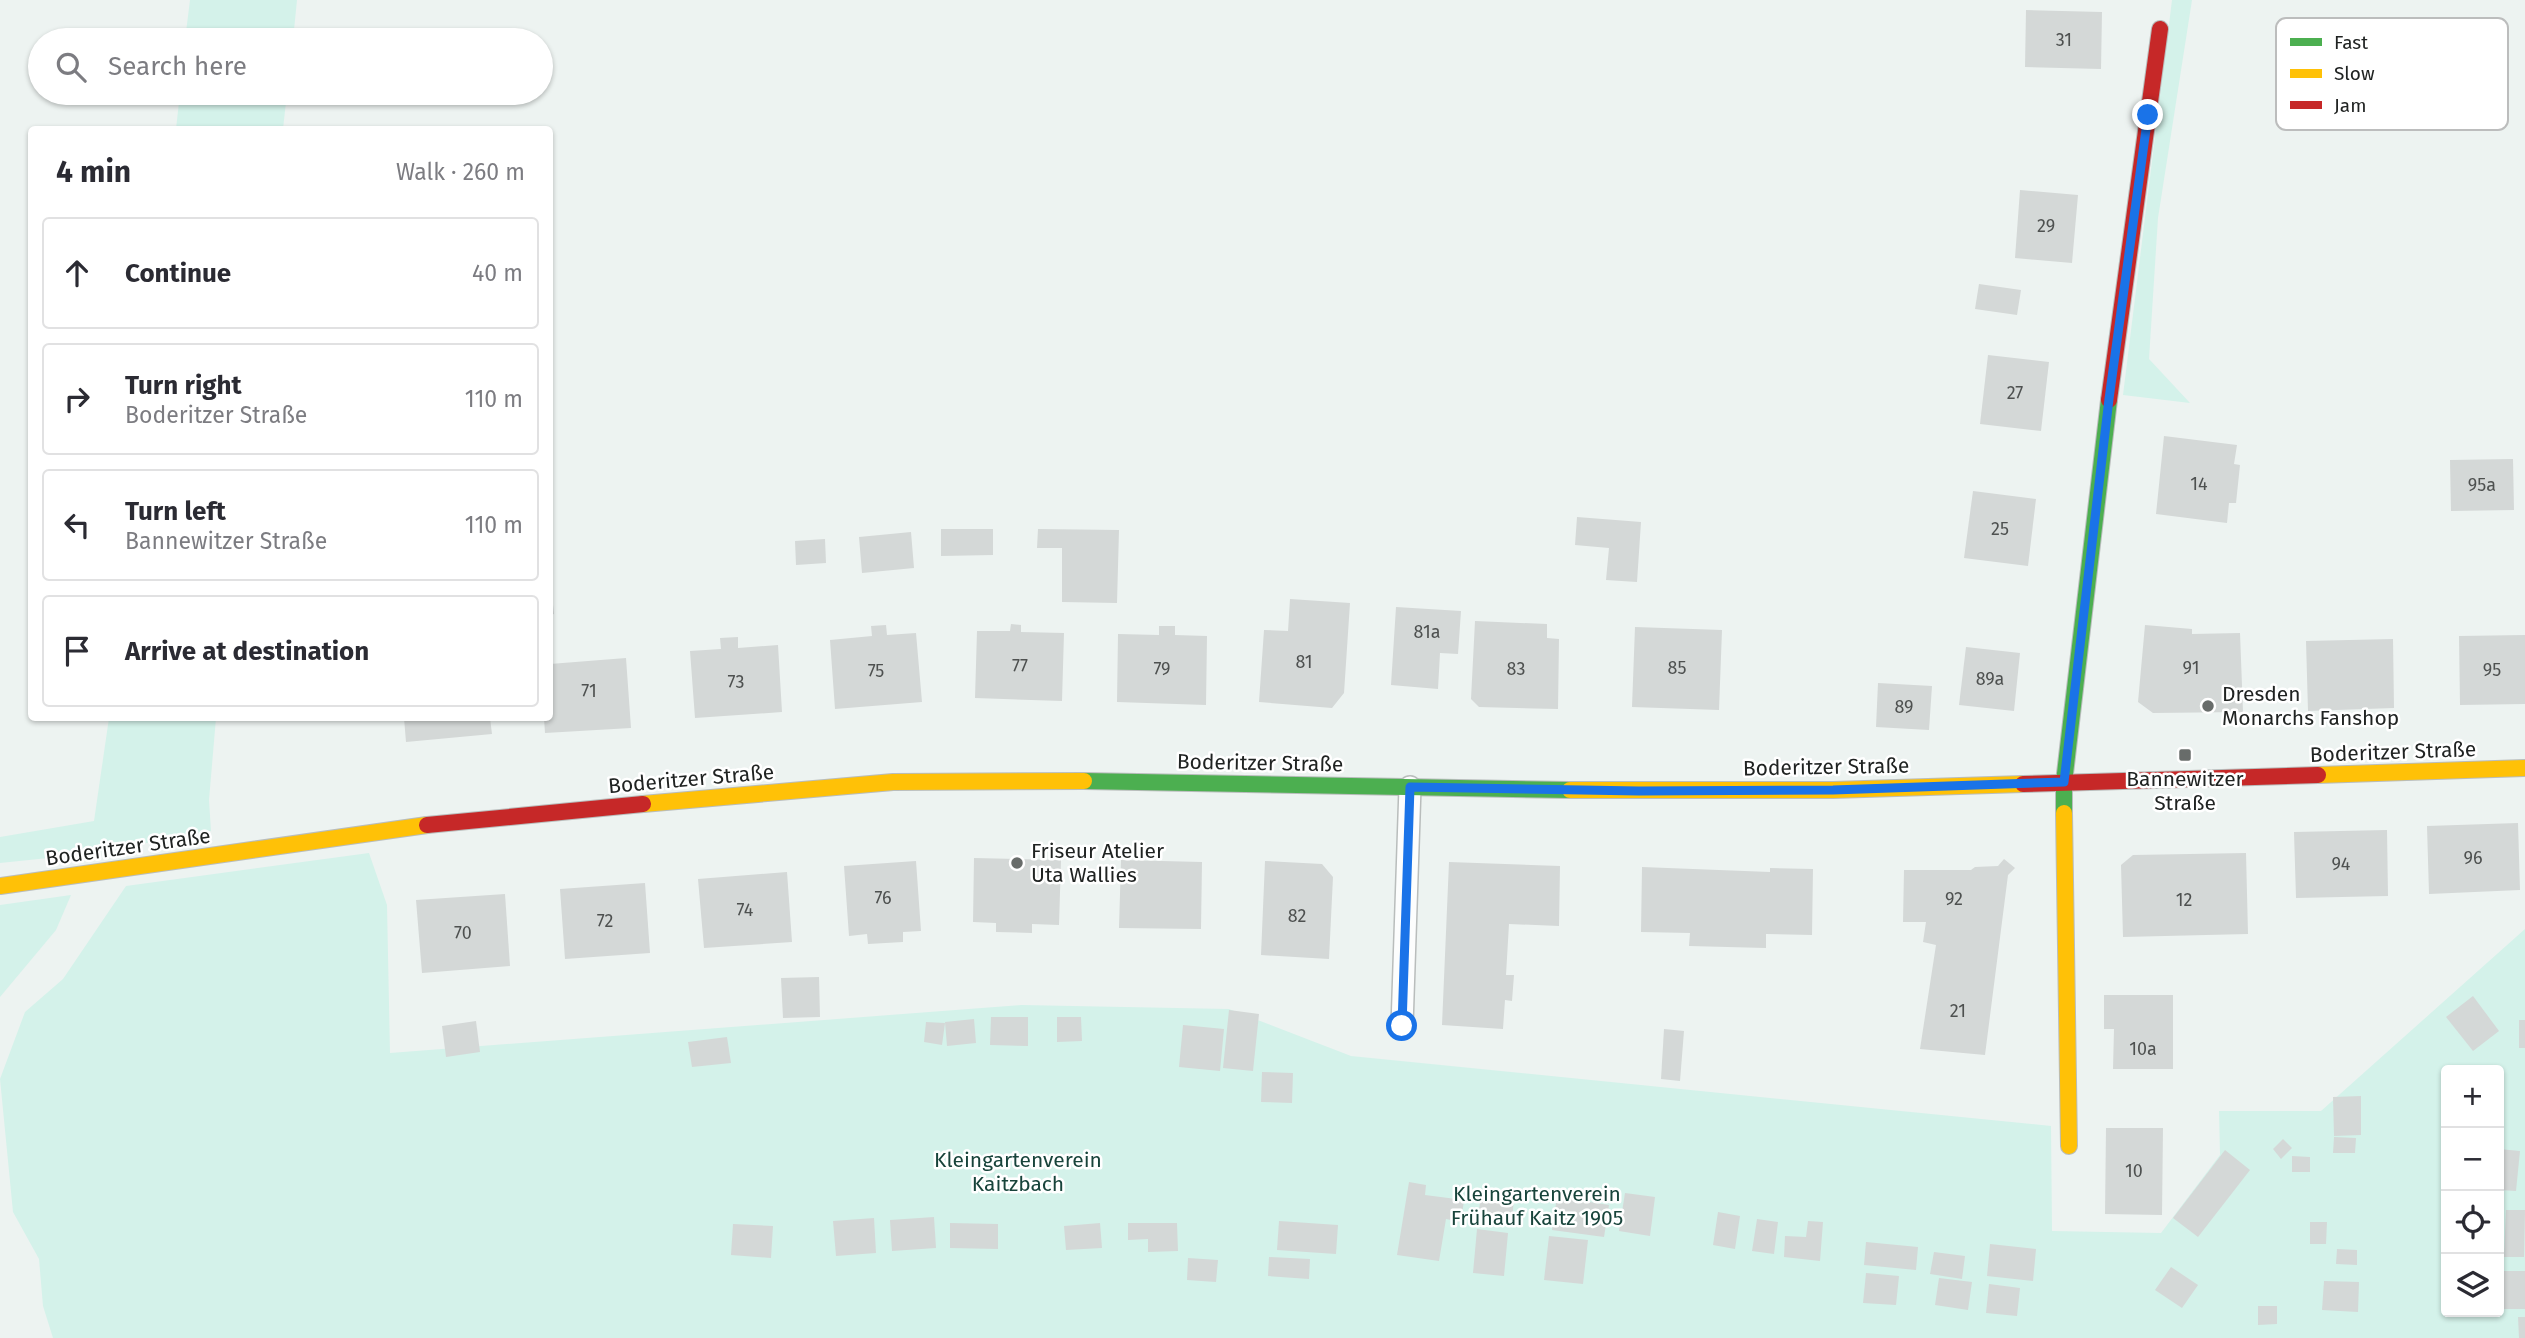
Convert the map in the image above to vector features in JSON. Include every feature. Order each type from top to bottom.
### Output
[{"type":"street","points":[[2070,1146],[2064,782],[2109,399],[2160,29]]},
{"type":"street","name":"Boderitzer Straße","points":[[0,886],[467,819],[893,782],[1079,781],[1791,790],[2525,768]]},
{"type":"lane","points":[[1402,1026],[1410,787]]},
{"type":"green space","points":[[190,0],[297,0],[294,28],[186,28]]},
{"type":"green space","points":[[2172,0],[2192,0],[2158,218],[2149,359],[2190,403],[2123,395]]},
{"type":"green space","points":[[179,105],[286,105],[283,126],[176,126]]},
{"type":"green space","points":[[109,721],[216,721],[209,800],[211,831],[87,854],[0,863],[0,837],[94,821]]},
{"type":"green space","points":[[369,853],[387,905],[390,1053],[1021,1005],[1229,1009],[1351,1056],[2051,1126],[2052,1231],[2161,1233],[2220,1155],[2219,1111],[2321,1111],[2525,929],[2525,1338],[53,1338],[43,1306],[39,1259],[13,1212],[0,1079],[25,1012],[63,979],[126,886]]},
{"type":"green space","points":[[71,895],[56,930],[0,997],[0,905]]},
{"type":"building","points":[[2026,10],[2102,12],[2101,69],[2025,67]]},
{"type":"building","points":[[2020,190],[2078,195],[2072,263],[2015,258]]},
{"type":"building","points":[[1979,284],[2021,290],[2017,315],[1975,309]]},
{"type":"building","points":[[1988,355],[2049,362],[2041,431],[1980,424]]},
{"type":"building","points":[[2164,436],[2237,445],[2234,464],[2240,465],[2236,503],[2229,503],[2227,523],[2156,514]]},
{"type":"building","points":[[2513,459],[2514,510],[2451,511],[2450,460]]},
{"type":"building","points":[[1973,491],[2036,499],[2028,566],[1964,558]]},
{"type":"building","points":[[1577,517],[1641,522],[1637,582],[1606,580],[1609,548],[1575,545]]},
{"type":"building","points":[[941,529],[993,529],[993,555],[941,556]]},
{"type":"building","points":[[1038,529],[1119,530],[1117,603],[1062,602],[1062,548],[1037,548]]},
{"type":"building","points":[[911,532],[914,568],[862,573],[859,537]]},
{"type":"building","points":[[825,539],[826,563],[796,565],[795,541]]},
{"type":"building","points":[[1290,599],[1350,603],[1344,693],[1332,708],[1259,702],[1264,630],[1288,631]]},
{"type":"building","points":[[1396,607],[1461,611],[1458,654],[1440,653],[1438,689],[1391,685]]},
{"type":"building","points":[[1475,621],[1547,624],[1547,638],[1559,639],[1558,709],[1479,707],[1471,699]]},
{"type":"building","points":[[1011,624],[1021,625],[1021,632],[1064,633],[1062,701],[975,698],[977,631],[1010,631]]},
{"type":"building","points":[[886,625],[887,635],[916,633],[922,702],[835,709],[830,640],[872,636],[871,626]]},
{"type":"building","points":[[2145,625],[2192,629],[2192,634],[2240,633],[2243,712],[2153,713],[2138,702]]},
{"type":"building","points":[[1159,626],[1175,626],[1175,635],[1207,636],[1206,705],[1117,702],[1118,634],[1159,635]]},
{"type":"building","points":[[1635,627],[1722,630],[1719,710],[1632,707]]},
{"type":"building","points":[[2525,635],[2525,704],[2460,705],[2459,636]]},
{"type":"building","points":[[738,637],[738,648],[778,645],[782,712],[695,718],[690,651],[721,649],[720,638]]},
{"type":"building","points":[[2393,639],[2394,708],[2308,711],[2306,641]]},
{"type":"building","points":[[1966,647],[2020,653],[2014,711],[1959,705]]},
{"type":"building","points":[[626,658],[631,728],[545,733],[544,721],[553,721],[553,664]]},
{"type":"building","points":[[1878,683],[1932,686],[1929,730],[1876,727]]},
{"type":"building","points":[[404,721],[490,721],[492,734],[406,742]]},
{"type":"building","points":[[2518,823],[2520,890],[2429,894],[2427,826]]},
{"type":"building","points":[[2387,830],[2388,896],[2296,898],[2294,832]]},
{"type":"building","points":[[2246,853],[2248,934],[2123,937],[2121,865],[2133,855]]},
{"type":"building","points":[[974,858],[1061,860],[1059,925],[1032,924],[1032,933],[996,932],[996,923],[973,922]]},
{"type":"building","points":[[2004,859],[2015,868],[2008,875],[1985,1055],[1920,1049],[1936,945],[1923,942],[1926,922],[1903,922],[1904,870],[1971,870],[1975,867],[1998,866]]},
{"type":"building","points":[[1121,860],[1202,862],[1201,929],[1119,928]]},
{"type":"building","points":[[916,861],[921,931],[903,932],[903,942],[868,944],[867,934],[849,936],[844,866]]},
{"type":"building","points":[[1265,861],[1322,864],[1333,877],[1329,959],[1261,955]]},
{"type":"building","points":[[1449,862],[1560,866],[1559,926],[1509,924],[1506,975],[1514,975],[1512,1001],[1505,1000],[1503,1029],[1442,1025]]},
{"type":"building","points":[[1642,867],[1770,872],[1770,868],[1813,869],[1812,935],[1766,934],[1766,948],[1689,946],[1690,933],[1641,932]]},
{"type":"building","points":[[787,872],[792,942],[704,948],[698,879]]},
{"type":"building","points":[[645,883],[650,953],[565,959],[560,889]]},
{"type":"building","points":[[505,894],[510,966],[422,973],[416,900]]},
{"type":"building","points":[[819,977],[820,1017],[783,1018],[781,978]]},
{"type":"building","points":[[2104,995],[2173,995],[2173,1069],[2113,1069],[2114,1029],[2104,1029]]},
{"type":"building","points":[[2473,996],[2499,1031],[2473,1051],[2446,1017]]},
{"type":"building","points":[[1229,1010],[1259,1014],[1253,1071],[1223,1068]]},
{"type":"building","points":[[991,1017],[1028,1017],[1028,1046],[990,1045]]},
{"type":"building","points":[[1057,1017],[1081,1017],[1082,1041],[1057,1042]]},
{"type":"building","points":[[974,1019],[976,1043],[947,1046],[945,1022]]},
{"type":"building","points":[[2519,1020],[2525,1020],[2525,1048],[2519,1048]]},
{"type":"building","points":[[476,1021],[480,1052],[446,1057],[442,1026]]},
{"type":"building","points":[[926,1022],[945,1023],[942,1045],[924,1042]]},
{"type":"building","points":[[1183,1025],[1224,1029],[1220,1071],[1179,1067]]},
{"type":"building","points":[[1664,1029],[1684,1031],[1680,1081],[1661,1079]]},
{"type":"building","points":[[727,1037],[731,1063],[692,1067],[688,1042]]},
{"type":"building","points":[[1262,1072],[1293,1073],[1292,1103],[1261,1102]]},
{"type":"building","points":[[2361,1096],[2361,1135],[2334,1136],[2333,1097]]},
{"type":"building","points":[[2106,1128],[2163,1128],[2162,1215],[2105,1214]]},
{"type":"building","points":[[2334,1137],[2356,1138],[2355,1153],[2333,1153]]},
{"type":"building","points":[[2283,1139],[2292,1148],[2281,1159],[2273,1149]]},
{"type":"building","points":[[2504,1149],[2520,1151],[2516,1191],[2504,1190]]},
{"type":"building","points":[[2225,1150],[2250,1170],[2198,1237],[2173,1218]]},
{"type":"building","points":[[2292,1156],[2310,1157],[2310,1172],[2292,1172]]},
{"type":"building","points":[[1409,1182],[1426,1185],[1425,1195],[1464,1200],[1461,1222],[1446,1219],[1439,1261],[1397,1255]]},
{"type":"building","points":[[1625,1193],[1655,1197],[1650,1236],[1619,1231]]},
{"type":"building","points":[[1481,1194],[1514,1198],[1512,1221],[1478,1218]]},
{"type":"building","points":[[1557,1197],[1609,1205],[1604,1237],[1552,1230]]},
{"type":"building","points":[[2506,1210],[2525,1210],[2524,1257],[2504,1257]]},
{"type":"building","points":[[1718,1212],[1740,1216],[1735,1249],[1713,1245]]},
{"type":"building","points":[[934,1217],[936,1248],[892,1251],[890,1220]]},
{"type":"building","points":[[874,1218],[876,1253],[836,1256],[833,1221]]},
{"type":"building","points":[[1757,1219],[1778,1222],[1774,1254],[1752,1251]]},
{"type":"building","points":[[1279,1221],[1338,1225],[1336,1254],[1277,1250]]},
{"type":"building","points":[[1808,1221],[1823,1222],[1820,1261],[1784,1257],[1785,1236],[1806,1237]]},
{"type":"building","points":[[2310,1222],[2327,1222],[2326,1244],[2310,1244]]},
{"type":"building","points":[[950,1223],[998,1224],[998,1249],[950,1248]]},
{"type":"building","points":[[1100,1223],[1102,1248],[1066,1250],[1064,1226]]},
{"type":"building","points":[[1128,1223],[1177,1223],[1178,1251],[1148,1252],[1148,1239],[1128,1240]]},
{"type":"building","points":[[733,1224],[773,1226],[771,1258],[731,1255]]},
{"type":"building","points":[[1477,1229],[1508,1233],[1504,1276],[1473,1273]]},
{"type":"building","points":[[1549,1236],[1588,1240],[1583,1284],[1544,1280]]},
{"type":"building","points":[[1866,1242],[1918,1247],[1916,1270],[1864,1265]]},
{"type":"building","points":[[1990,1244],[2036,1249],[2033,1281],[1987,1276]]},
{"type":"building","points":[[2337,1249],[2357,1250],[2357,1265],[2336,1264]]},
{"type":"building","points":[[1934,1252],[1965,1256],[1962,1279],[1930,1274]]},
{"type":"building","points":[[1269,1257],[1310,1259],[1309,1279],[1268,1276]]},
{"type":"building","points":[[1188,1258],[1218,1260],[1216,1282],[1187,1280]]},
{"type":"building","points":[[2171,1267],[2198,1285],[2182,1308],[2155,1290]]},
{"type":"building","points":[[2504,1271],[2525,1271],[2525,1309],[2504,1309]]},
{"type":"building","points":[[1866,1273],[1899,1276],[1896,1305],[1863,1303]]},
{"type":"building","points":[[1939,1278],[1972,1282],[1968,1310],[1935,1305]]},
{"type":"building","points":[[2324,1281],[2359,1282],[2358,1312],[2322,1310]]},
{"type":"building","points":[[1989,1284],[2020,1288],[2017,1316],[1986,1313]]},
{"type":"building","points":[[2258,1306],[2277,1306],[2277,1324],[2258,1325]]},
{"type":"building","points":[[2518,1317],[2525,1317],[2525,1338],[2519,1338]]},
{"type":"traffic: fast","points":[[2064,813],[2064,782],[2109,400]]},
{"type":"traffic: fast","points":[[1084,781],[1570,790]]},
{"type":"traffic: slow","points":[[2318,775],[2525,768]]},
{"type":"traffic: slow","points":[[643,804],[893,782],[1084,781]]},
{"type":"traffic: slow","points":[[1570,790],[1833,790],[2023,784]]},
{"type":"traffic: slow","points":[[2064,813],[2069,1146]]},
{"type":"traffic: slow","points":[[0,886],[427,825]]},
{"type":"traffic: jam","points":[[2109,400],[2160,29]]},
{"type":"traffic: jam","points":[[2023,784],[2318,775]]},
{"type":"traffic: jam","points":[[427,825],[643,804]]},
{"type":"place","name":"Dresden Monarchs Fanshop","points":[[2208,706]]},
{"type":"place","name":"Bannewitzer Straße","points":[[2185,755]]},
{"type":"place","name":"Friseur Atelier Uta Wallies","points":[[1017,863]]},
{"type":"route","points":[[1402,1026],[1410,787],[1639,791],[1833,790],[2064,782],[2109,399],[2148,115]]},
{"type":"park label","name":"Kleingartenverein Kaitzbach","points":[[1018,1172]]},
{"type":"park label","name":"Kleingartenverein Frühauf Kaitz 1905","points":[[1537,1206]]}]
